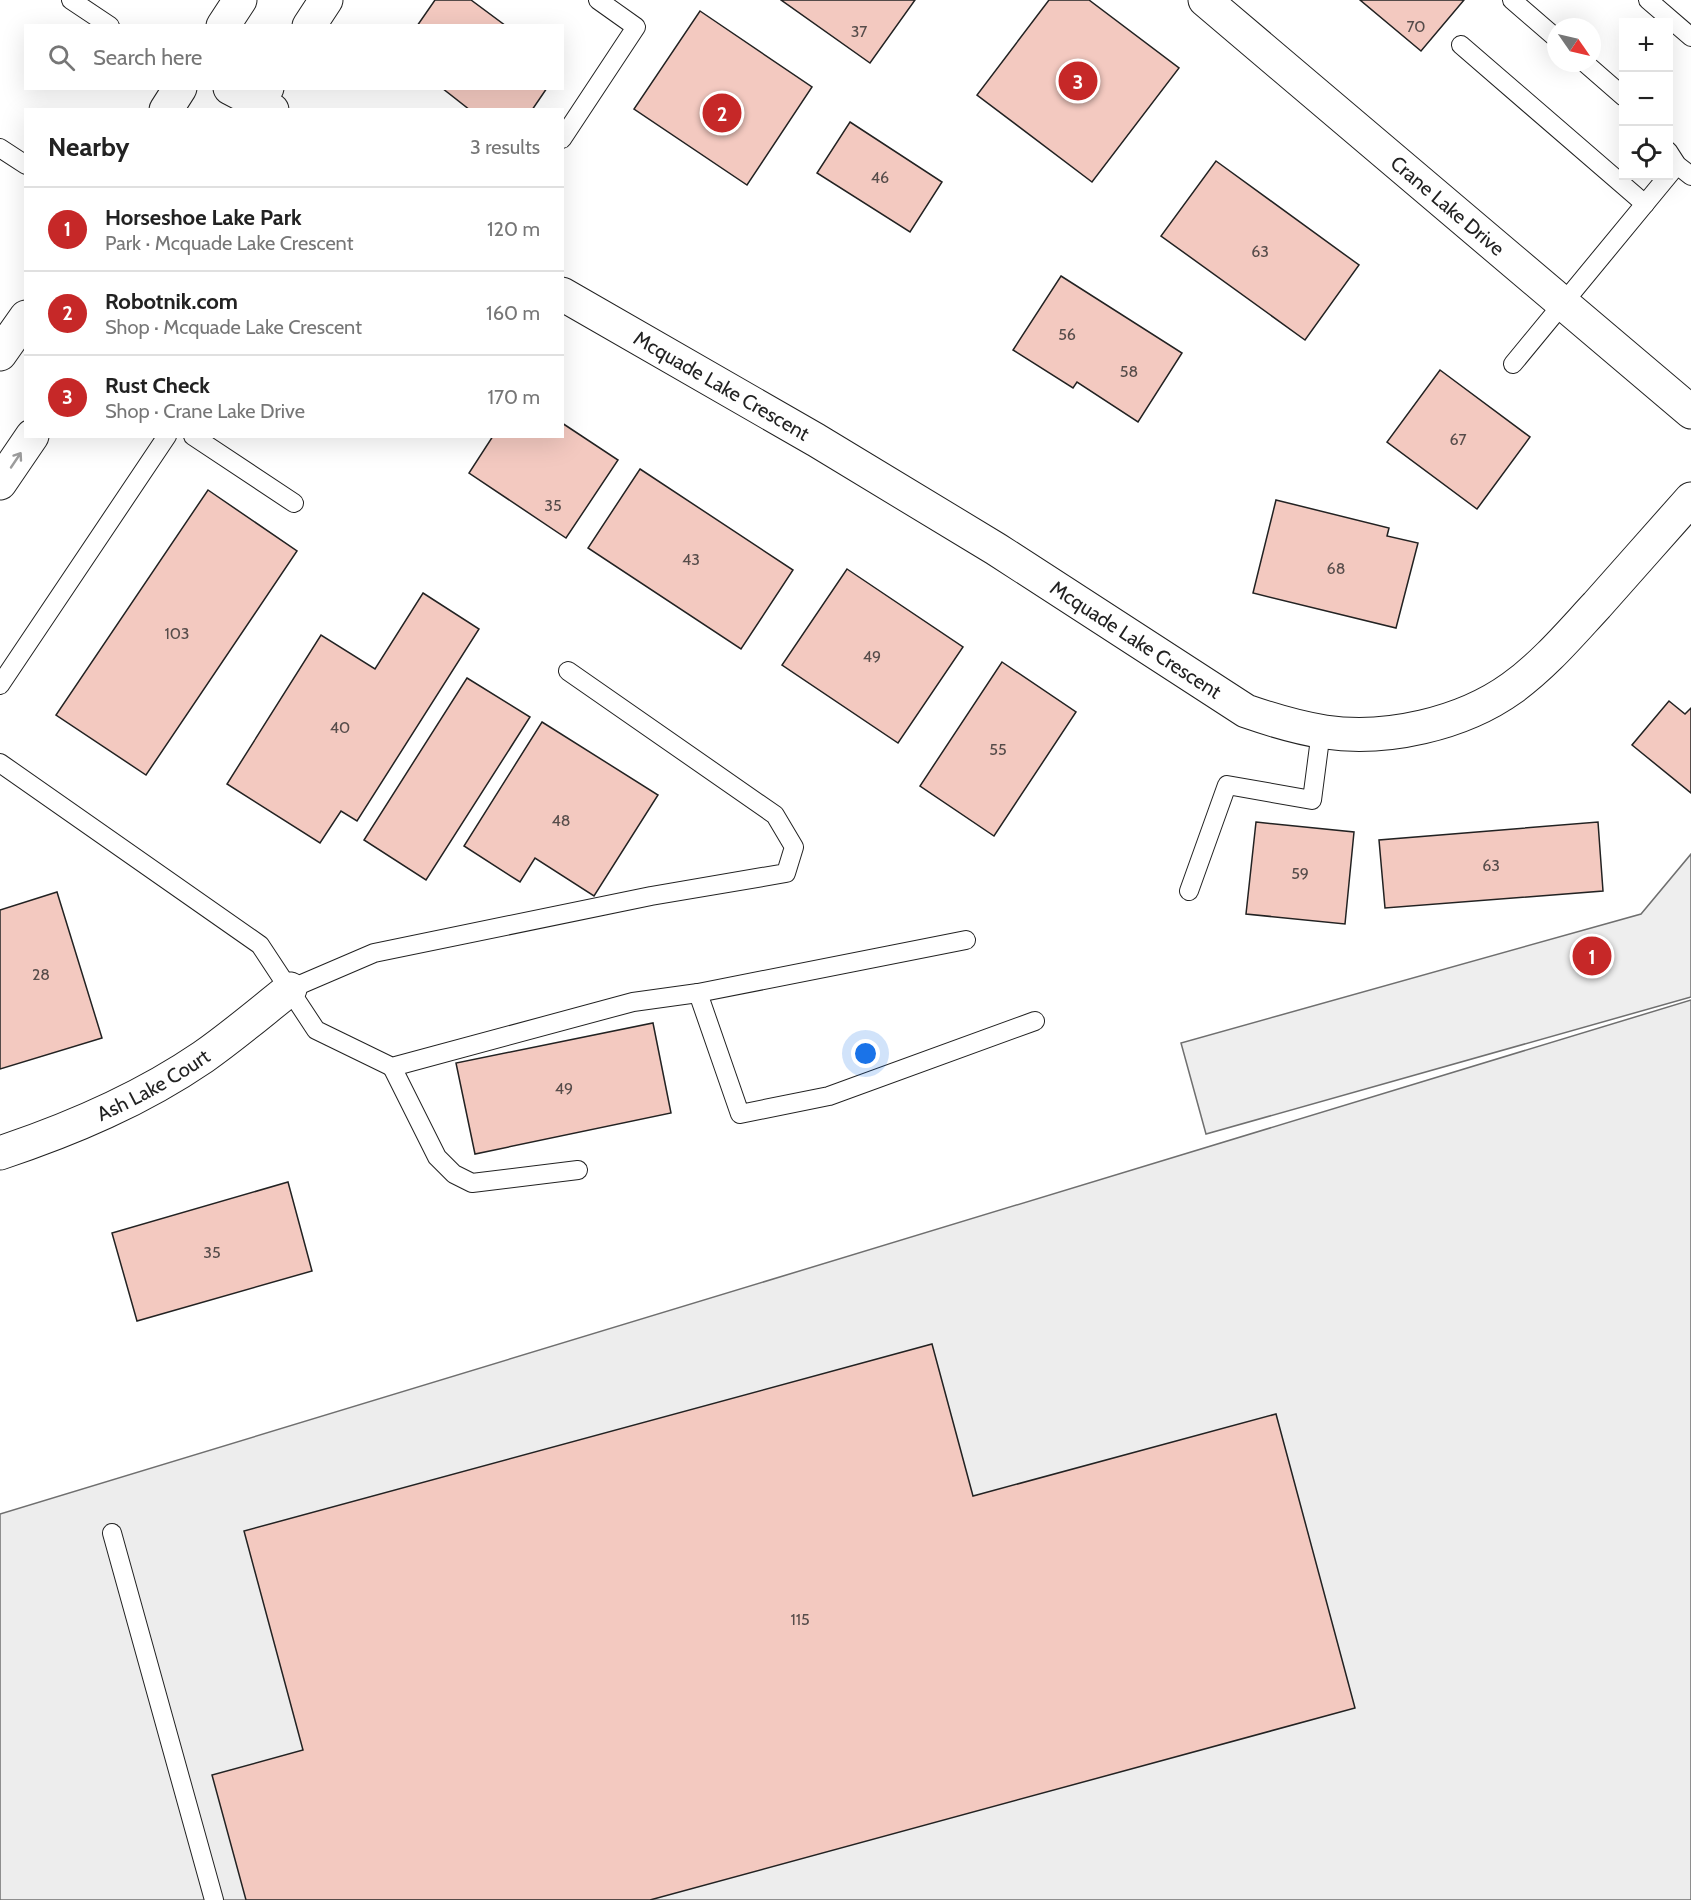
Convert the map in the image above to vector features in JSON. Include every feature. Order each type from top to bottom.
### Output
[{"type":"street","points":[[224,24],[240,0]]},
{"type":"street","points":[[310,24],[326,0]]},
{"type":"street","name":"Crane Lake Drive","points":[[1204,0],[1564,302],[1691,412]]},
{"type":"street","points":[[167,108],[179,90]]},
{"type":"street","name":"Mcquade Lake Crescent","points":[[564,295],[816,440],[986,543],[1246,711],[1282,724],[1356,734],[1400,731],[1444,720],[1485,704],[1511,689],[1546,661],[1691,499]]},
{"type":"street","points":[[0,354],[24,320]]},
{"type":"street","points":[[0,483],[31,438]]},
{"type":"street","name":"Ash Lake Court","points":[[0,1153],[70,1128],[137,1097],[204,1056],[290,989]]},
{"type":"lane","points":[[71,0],[107,24]]},
{"type":"lane","points":[[564,137],[636,27],[598,0]]},
{"type":"lane","points":[[1512,0],[1547,30]]},
{"type":"lane","points":[[1648,0],[1691,37]]},
{"type":"lane","points":[[1461,45],[1645,204]]},
{"type":"lane","points":[[1594,72],[1619,94]]},
{"type":"lane","points":[[0,148],[24,164]]},
{"type":"lane","points":[[1514,364],[1679,164]]},
{"type":"lane","points":[[0,685],[166,438]]},
{"type":"lane","points":[[196,438],[294,503]]},
{"type":"lane","points":[[290,989],[374,953],[651,896],[786,873],[794,847],[775,815],[568,671]]},
{"type":"lane","points":[[1189,891],[1227,785],[1312,800],[1321,731]]},
{"type":"lane","points":[[0,763],[260,945],[316,1030],[392,1067],[437,1157],[454,1174],[472,1183],[578,1170]]},
{"type":"lane","points":[[392,1067],[633,1002],[698,993],[966,940]]},
{"type":"lane","points":[[698,993],[740,1114],[828,1096],[1035,1021]]},
{"type":"lane","points":[[112,1533],[214,1900]]},
{"type":"shaded area","points":[[1691,854],[1691,997],[1206,1134],[1181,1043],[1641,914]]},
{"type":"shaded area","points":[[1691,1000],[1691,1900],[0,1900],[0,1514]]},
{"type":"building","points":[[435,0],[471,0],[503,24],[418,24]]},
{"type":"building","points":[[781,0],[915,0],[870,63]]},
{"type":"building","points":[[1049,0],[1089,0],[1179,68],[1092,182],[977,95]]},
{"type":"building","points":[[1360,0],[1464,0],[1421,51]]},
{"type":"building","points":[[700,11],[812,87],[747,185],[634,109]]},
{"type":"building","points":[[445,90],[546,90],[533,108],[467,108]]},
{"type":"building","points":[[850,122],[942,182],[910,232],[817,173]]},
{"type":"building","points":[[1216,161],[1359,265],[1305,340],[1161,236]]},
{"type":"building","points":[[1061,276],[1182,353],[1138,422],[1077,382],[1073,388],[1013,350]]},
{"type":"building","points":[[1440,370],[1530,437],[1477,509],[1387,442]]},
{"type":"building","points":[[564,424],[618,460],[566,538],[469,473],[492,438],[564,438]]},
{"type":"building","points":[[640,469],[793,570],[741,649],[588,548]]},
{"type":"building","points":[[208,490],[297,551],[146,775],[56,715]]},
{"type":"building","points":[[1276,500],[1389,528],[1387,536],[1418,543],[1396,628],[1253,593]]},
{"type":"building","points":[[847,569],[963,647],[898,743],[782,665]]},
{"type":"building","points":[[423,593],[479,629],[357,821],[341,811],[320,843],[227,784],[321,635],[375,669]]},
{"type":"building","points":[[1002,662],[1076,712],[994,836],[920,786]]},
{"type":"building","points":[[467,678],[530,717],[426,880],[364,840]]},
{"type":"building","points":[[1669,701],[1685,714],[1691,708],[1691,793],[1632,745]]},
{"type":"building","points":[[542,722],[658,795],[594,896],[535,858],[520,882],[464,846]]},
{"type":"building","points":[[1256,822],[1354,832],[1345,924],[1246,914]]},
{"type":"building","points":[[1598,822],[1603,891],[1385,908],[1379,840]]},
{"type":"building","points":[[57,892],[102,1038],[0,1069],[0,910]]},
{"type":"building","points":[[653,1023],[671,1113],[475,1154],[456,1063]]},
{"type":"building","points":[[288,1182],[312,1271],[137,1321],[112,1233]]},
{"type":"building","points":[[932,1344],[973,1496],[1276,1414],[1355,1708],[650,1900],[246,1900],[212,1775],[303,1750],[244,1531]]},
{"type":"place","name":"Rust Check","points":[[1078,81]]},
{"type":"place","name":"Robotnik.com","points":[[722,113]]},
{"type":"place","name":"Horseshoe Lake Park","points":[[1592,956]]}]
